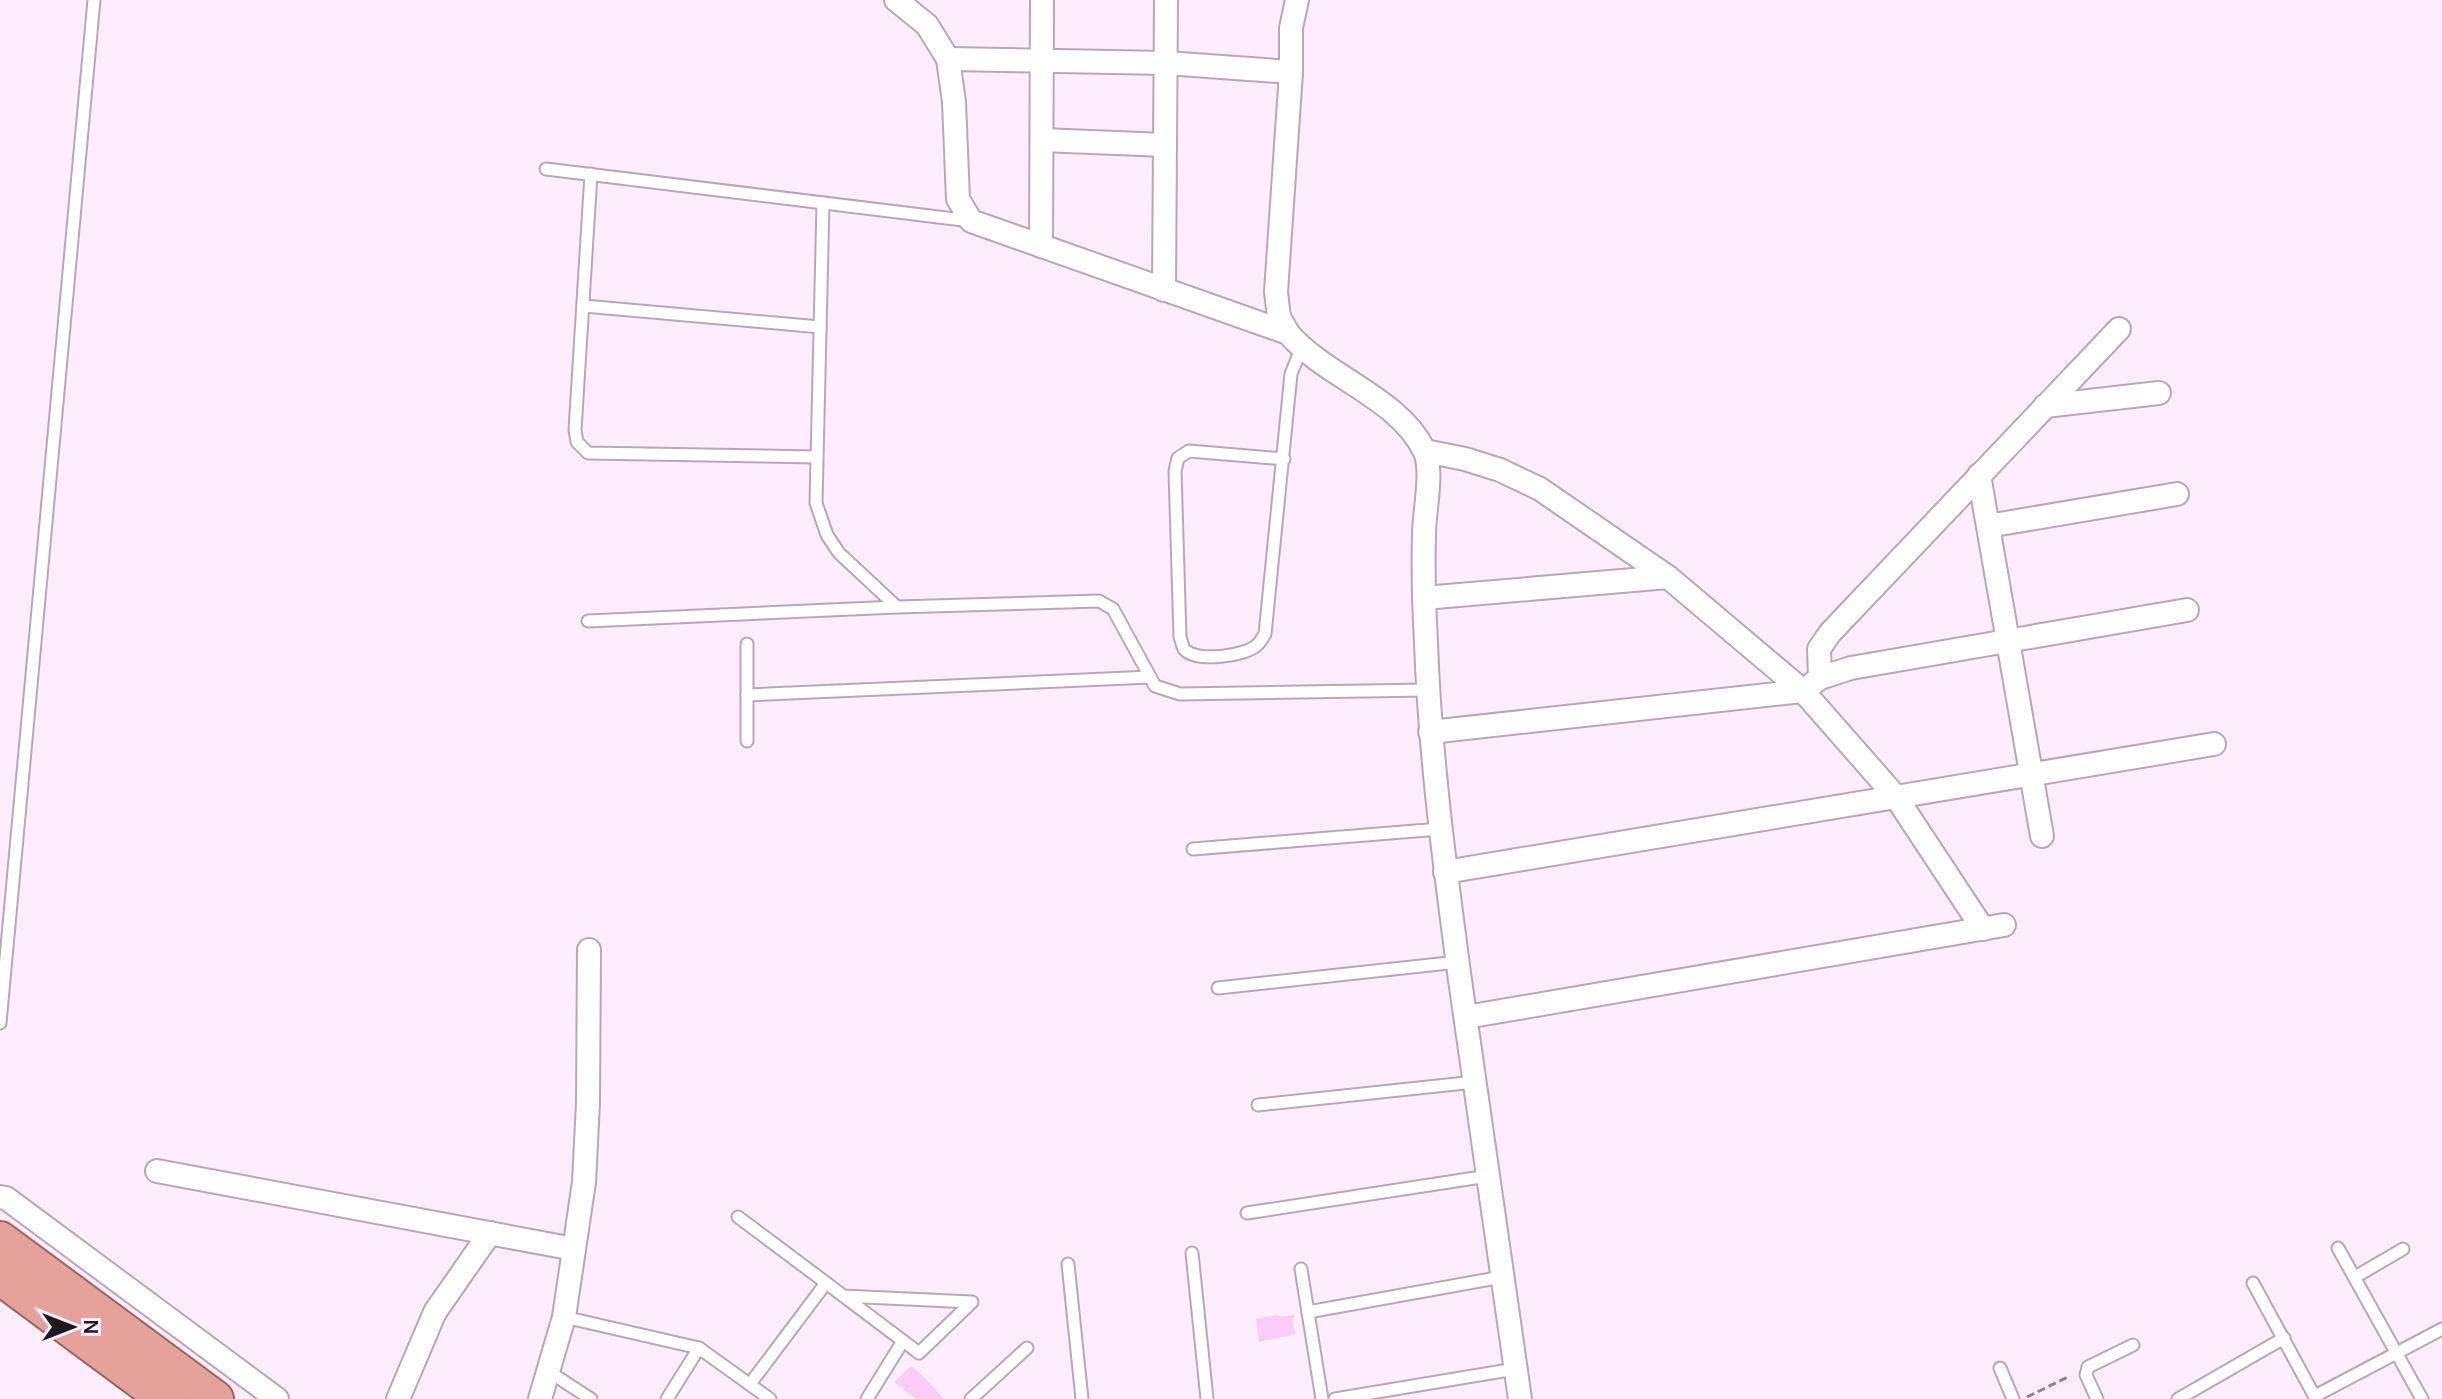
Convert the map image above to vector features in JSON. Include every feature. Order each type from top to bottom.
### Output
[{"type":"highway","points":[[0,1240],[215,1399]]},
{"type":"highway","points":[[0,1276],[166,1399]]},
{"type":"street","points":[[896,0],[927,25],[948,59],[954,102],[953,208],[971,221],[1164,290],[1294,341],[1384,405],[1425,451],[1428,479],[1424,598],[1430,732],[1445,872],[1520,1399]]},
{"type":"street","points":[[1041,246],[1042,0]]},
{"type":"street","points":[[1164,290],[1166,0]]},
{"type":"street","points":[[1294,341],[1279,317],[1276,292],[1291,72],[1291,28],[1297,0]]},
{"type":"street","points":[[948,59],[1166,63],[1291,72]]},
{"type":"street","points":[[1042,140],[1165,145]]},
{"type":"street","points":[[1812,685],[1819,649],[1830,633],[2119,329]]},
{"type":"street","points":[[2045,406],[2159,393]]},
{"type":"street","points":[[1425,451],[1500,470],[1540,489],[1668,577],[1812,685],[1994,927],[1466,1017]]},
{"type":"street","points":[[1979,475],[2042,836]]},
{"type":"street","points":[[1988,526],[2177,494]]},
{"type":"street","points":[[1424,598],[1668,577]]},
{"type":"street","points":[[1430,732],[1812,685],[1851,668],[2187,610]]},
{"type":"street","points":[[1445,872],[2214,744]]},
{"type":"street","points":[[540,1399],[564,1317],[584,1182],[589,950]]},
{"type":"street","points":[[157,1171],[574,1249]]},
{"type":"street","points":[[0,1197],[6,1198],[277,1399]]},
{"type":"street","points":[[398,1399],[435,1312],[490,1233]]},
{"type":"lane","points":[[0,1023],[94,0]]},
{"type":"lane","points":[[546,169],[823,203],[953,208]]},
{"type":"lane","points":[[591,174],[575,430],[582,449],[588,453],[816,457]]},
{"type":"lane","points":[[823,203],[816,503],[827,535],[839,553],[897,607]]},
{"type":"lane","points":[[584,306],[820,327]]},
{"type":"lane","points":[[1284,459],[1189,451],[1178,458],[1175,471],[1180,637],[1184,649],[1192,655],[1229,655],[1256,647],[1265,634],[1284,459],[1294,341]]},
{"type":"lane","points":[[588,621],[1099,601],[1113,609],[1155,686],[1180,694],[1427,690]]},
{"type":"lane","points":[[747,644],[747,741]]},
{"type":"lane","points":[[747,695],[1150,677]]},
{"type":"lane","points":[[1193,849],[1440,829]]},
{"type":"lane","points":[[1218,988],[1458,962]]},
{"type":"lane","points":[[1258,1105],[1475,1082]]},
{"type":"lane","points":[[1247,1213],[1488,1176]]},
{"type":"lane","points":[[738,1217],[826,1283],[843,1296],[919,1353],[972,1302],[843,1296]]},
{"type":"lane","points":[[2338,1248],[2422,1399]]},
{"type":"lane","points":[[2355,1277],[2403,1249]]},
{"type":"lane","points":[[1192,1253],[1207,1399]]},
{"type":"lane","points":[[1068,1264],[1082,1399]]},
{"type":"lane","points":[[1301,1269],[1322,1399]]},
{"type":"lane","points":[[1308,1312],[1502,1277]]},
{"type":"lane","points":[[750,1384],[826,1283]]},
{"type":"lane","points":[[2253,1283],[2316,1398],[2442,1329]]},
{"type":"lane","points":[[564,1317],[699,1348],[770,1399]]},
{"type":"lane","points":[[2178,1399],[2284,1338]]},
{"type":"lane","points":[[867,1399],[903,1341]]},
{"type":"lane","points":[[2097,1399],[2086,1375],[2088,1367],[2133,1345]]},
{"type":"lane","points":[[667,1399],[699,1348]]},
{"type":"lane","points":[[971,1399],[1027,1348]]},
{"type":"lane","points":[[2000,1368],[2013,1399]]},
{"type":"lane","points":[[1335,1399],[1515,1369]]},
{"type":"lane","points":[[548,1371],[591,1399]]},
{"type":"path","points":[[2023,1399],[2088,1367]]},
{"type":"building","points":[[1295,1315],[1292,1321],[1296,1334],[1259,1342],[1256,1319]]},
{"type":"building","points":[[911,1366],[944,1399],[916,1399],[894,1382]]}]
